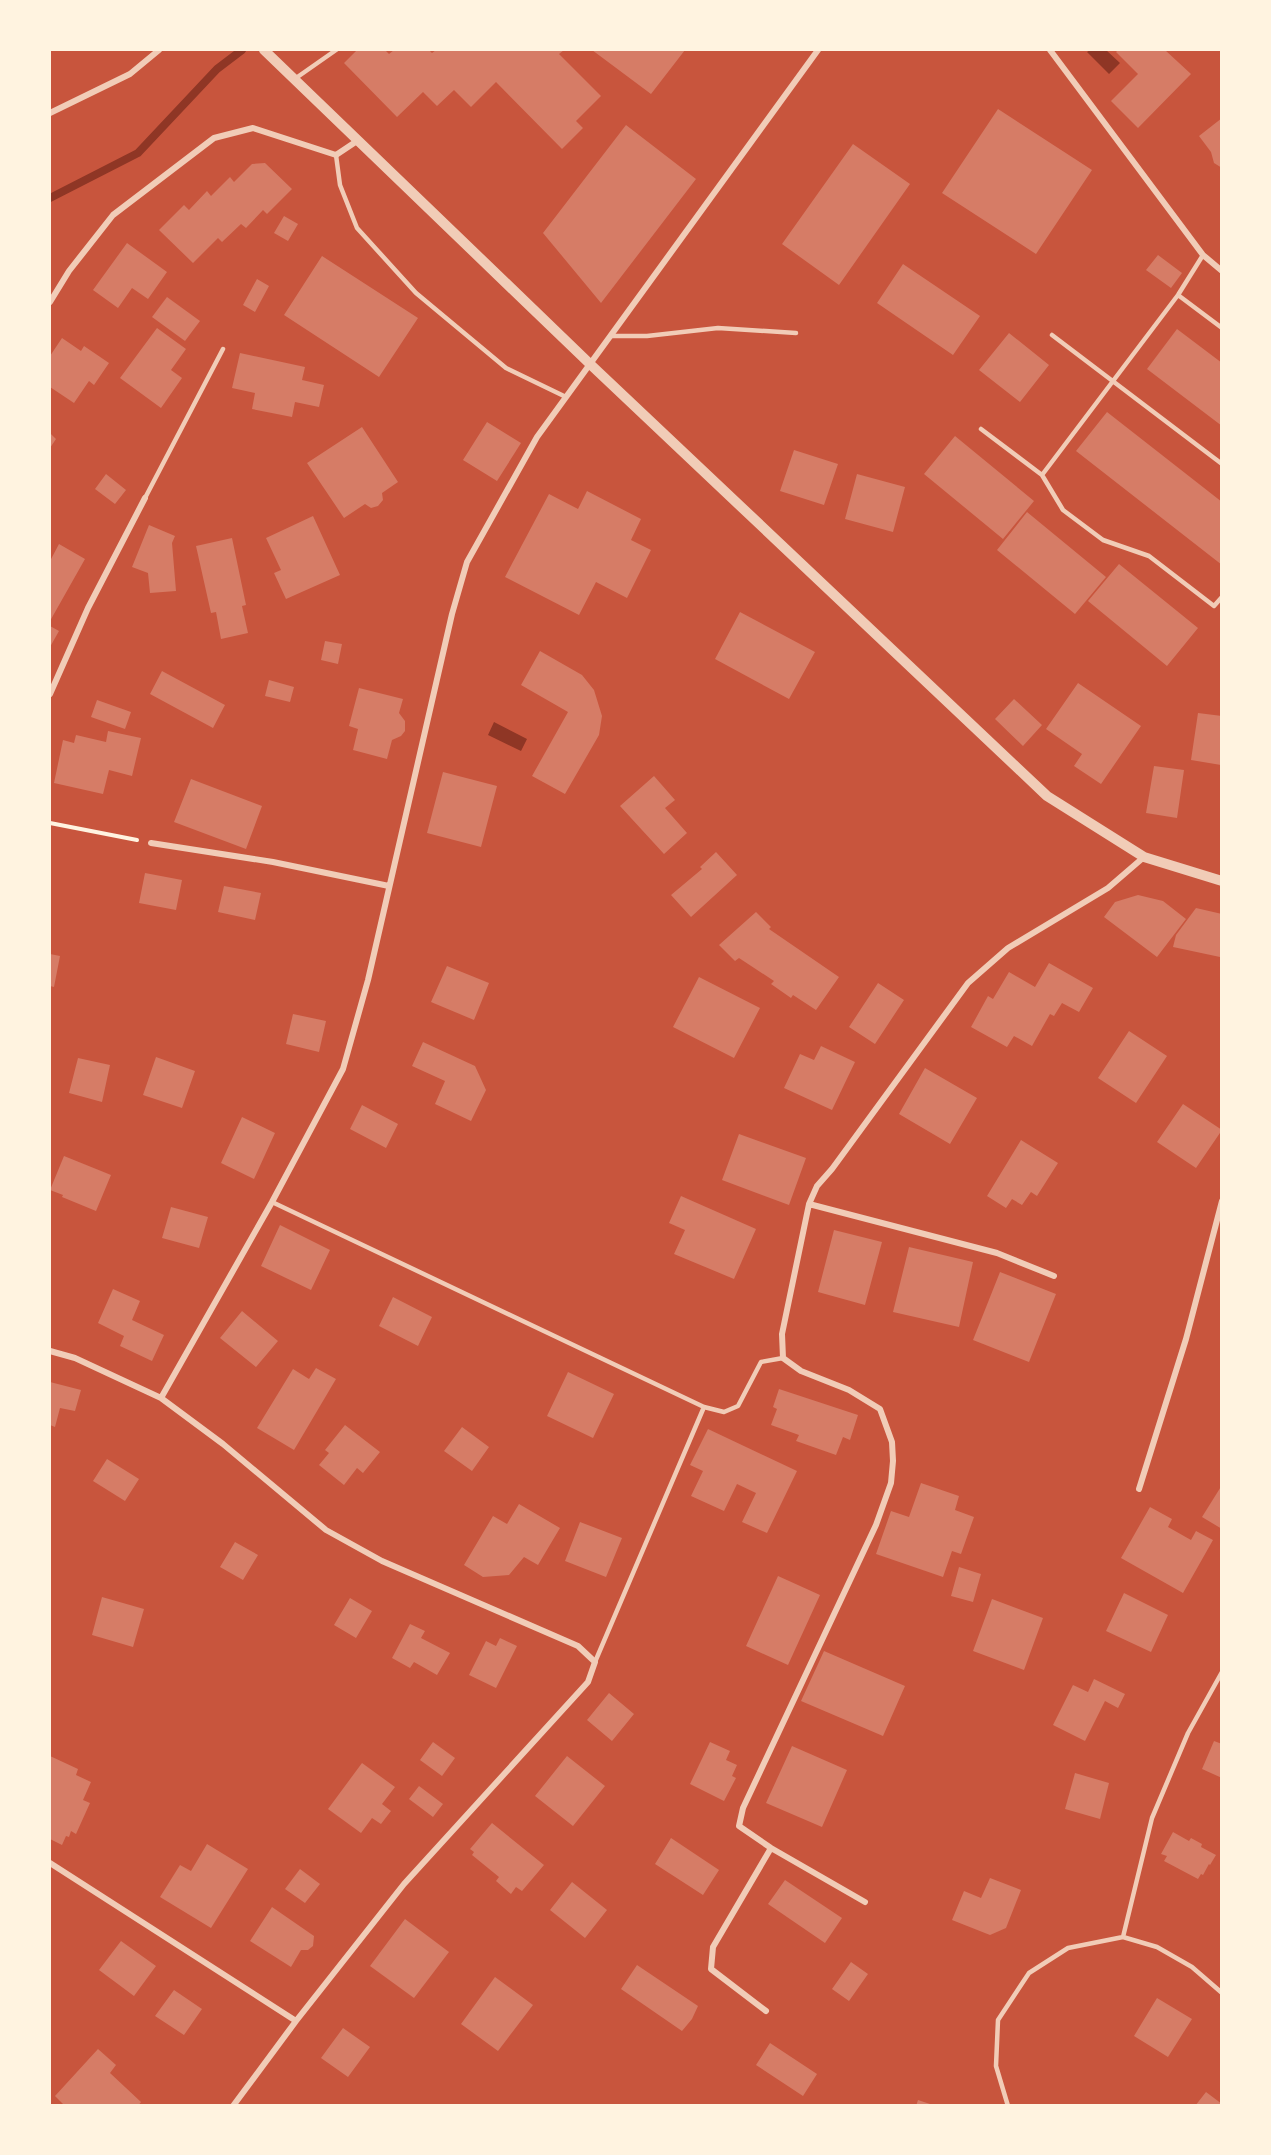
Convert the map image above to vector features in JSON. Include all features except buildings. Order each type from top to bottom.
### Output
[{"type":"street","points":[[50,113],[130,74],[159,50]]},
{"type":"street","points":[[264,50],[590,364],[1047,796],[1144,856],[1221,881]]},
{"type":"street","points":[[161,1398],[272,1202],[343,1069],[368,980],[452,614],[468,562],[537,437],[818,50]]},
{"type":"street","points":[[1050,50],[1203,255],[1221,271]]},
{"type":"street","points":[[50,302],[69,271],[113,215],[214,138],[253,128],[336,155],[357,141]]},
{"type":"street","points":[[50,694],[88,608],[145,498]]},
{"type":"street","points":[[152,843],[273,862],[390,886]]},
{"type":"street","points":[[865,1902],[771,1848],[739,1826],[743,1808],[876,1525],[891,1483],[892,1442],[880,1409],[849,1390],[801,1371],[783,1358],[782,1334],[809,1204],[818,1186],[968,983],[1008,948],[1108,888],[1144,856]]},
{"type":"street","points":[[1139,1489],[1186,1339],[1221,1201]]},
{"type":"street","points":[[809,1204],[998,1253],[1053,1276]]},
{"type":"street","points":[[50,1351],[75,1358],[161,1398],[223,1444],[326,1530],[382,1561],[578,1646],[596,1662],[588,1682],[404,1884],[232,2106]]},
{"type":"street","points":[[766,2011],[711,1969],[713,1947],[771,1848]]},
{"type":"street","points":[[50,1863],[296,2021]]},
{"type":"lane","points":[[293,79],[336,50]]},
{"type":"lane","points":[[336,155],[340,185],[357,228],[416,294],[506,368],[566,397]]},
{"type":"lane","points":[[1042,475],[1178,296],[1203,255]]},
{"type":"lane","points":[[1178,296],[1221,328]]},
{"type":"lane","points":[[610,336],[647,336],[718,328],[796,333]]},
{"type":"lane","points":[[1052,335],[1221,464]]},
{"type":"lane","points":[[145,498],[223,349]]},
{"type":"lane","points":[[981,429],[1042,475],[1063,510],[1103,540],[1149,556],[1214,606],[1221,597]]},
{"type":"lane","points":[[272,1202],[704,1407],[724,1412],[738,1406],[761,1362],[783,1358]]},
{"type":"lane","points":[[596,1662],[704,1407]]},
{"type":"lane","points":[[1123,1937],[1152,1818],[1188,1733],[1221,1672]]},
{"type":"lane","points":[[1008,2106],[996,2066],[998,2020],[1029,1973],[1068,1948],[1123,1937],[1156,1947],[1192,1967],[1221,1993]]},
{"type":"path","points":[[50,823],[152,843]]},
{"type":"shaded area","points":[[1106,50],[1120,63],[1109,74],[1087,52]]},
{"type":"shaded area","points":[[494,722],[527,739],[521,751],[488,735]]},
{"type":"waterway","points":[[50,198],[138,153],[217,69],[242,50]]}]
